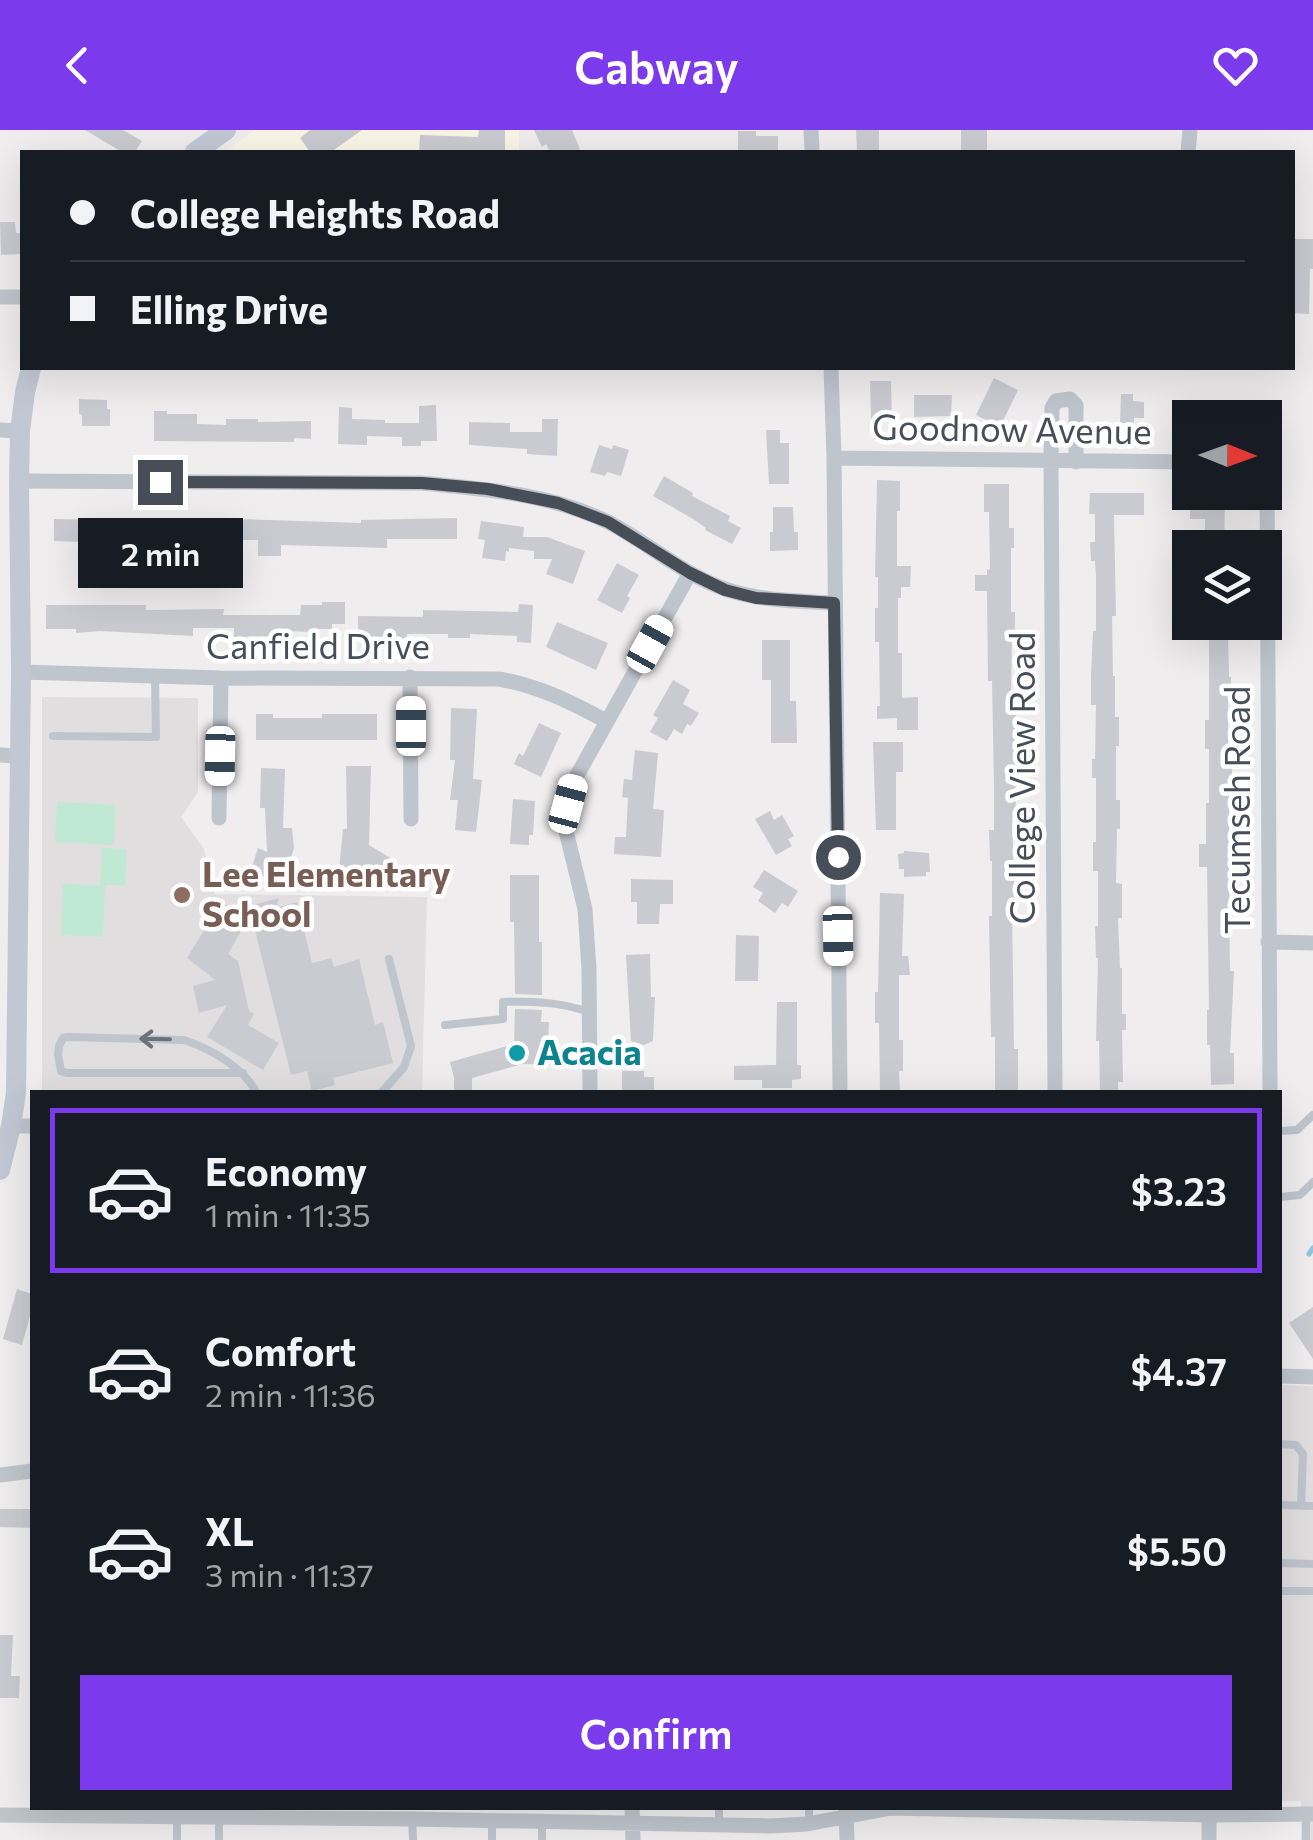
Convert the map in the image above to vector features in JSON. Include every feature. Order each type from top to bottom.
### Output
[{"type":"main road","points":[[198,150],[226,130]]},
{"type":"main road","points":[[0,1170],[22,1126],[16,1093],[9,980],[10,756],[21,672],[19,481],[10,431],[30,370]]},
{"type":"street","points":[[831,370],[840,1090]]},
{"type":"street","name":"College View Road","points":[[1055,1090],[1051,462],[1053,404],[1065,398],[1074,402],[1078,410],[1076,462]]},
{"type":"street","name":"Goodnow Avenue","points":[[834,458],[1172,462]]},
{"type":"street","points":[[19,481],[422,483],[488,489],[558,503],[608,522],[725,590],[756,598],[834,603]]},
{"type":"street","name":"Tecumseh Road","points":[[1268,510],[1270,1090]]},
{"type":"street","points":[[590,1090],[584,909],[566,831],[568,804],[575,779],[690,573]]},
{"type":"street","name":"Canfield Drive","points":[[21,672],[221,678],[499,679],[558,695],[606,721]]},
{"type":"street","points":[[410,677],[411,819]]},
{"type":"street","points":[[219,818],[221,678]]},
{"type":"street","points":[[1268,942],[1313,943]]},
{"type":"street","points":[[1282,1376],[1313,1377]]},
{"type":"street","points":[[0,1475],[30,1471]]},
{"type":"street","points":[[1021,1810],[1087,1815],[1209,1811],[1310,1814]]},
{"type":"street","points":[[1209,1811],[1209,1840]]},
{"type":"street","points":[[0,1816],[218,1818],[412,1813],[492,1821],[549,1817],[632,1824],[770,1826],[846,1812],[847,1840]]},
{"type":"lane","points":[[53,736],[156,737],[155,676]]},
{"type":"lane","points":[[384,1090],[404,1067],[411,1046],[389,959]]},
{"type":"lane","points":[[445,1025],[504,1018],[504,1002],[568,1004],[588,1012]]},
{"type":"lane","points":[[243,1073],[67,1073],[61,1071],[59,1046],[68,1037],[184,1040],[201,1046],[243,1073],[255,1090]]},
{"type":"lane","points":[[1282,1131],[1296,1130],[1313,1115]]},
{"type":"lane","points":[[1282,1198],[1300,1195],[1313,1182]]},
{"type":"lane","points":[[1282,1444],[1296,1445],[1303,1454],[1301,1506]]},
{"type":"lane","points":[[1282,1506],[1313,1506]]},
{"type":"lane","points":[[1282,1563],[1313,1564]]},
{"type":"lane","points":[[1282,1591],[1313,1591]]},
{"type":"lane","points":[[719,1810],[719,1825]]},
{"type":"lane","points":[[412,1813],[412,1840]]},
{"type":"lane","points":[[1306,1840],[1310,1814]]},
{"type":"lane","points":[[177,1840],[187,1815]]},
{"type":"lane","points":[[542,1840],[549,1817]]},
{"type":"lane","points":[[218,1818],[218,1840]]},
{"type":"lane","points":[[492,1821],[492,1840]]},
{"type":"shaded area","points":[[255,130],[519,130],[519,150],[226,150]]},
{"type":"shaded area","name":"Lee Elementary School","points":[[42,697],[198,698],[198,792],[181,817],[204,849],[215,894],[427,897],[422,1090],[42,1090]]},
{"type":"shaded area","points":[[1282,1385],[1313,1386],[1313,1840],[1301,1840],[1301,1801],[1282,1801]]},
{"type":"green space","points":[[57,802],[115,805],[114,845],[55,842]]},
{"type":"green space","points":[[102,848],[127,849],[125,885],[105,885],[103,937],[61,935],[63,884],[100,885]]},
{"type":"building","points":[[85,130],[123,130],[142,141],[136,150],[119,150]]},
{"type":"building","points":[[310,130],[362,130],[334,150],[309,150],[300,138]]},
{"type":"building","points":[[479,130],[505,130],[505,150],[419,150],[420,135],[478,137]]},
{"type":"building","points":[[534,130],[572,130],[580,149],[549,150],[546,144],[542,147]]},
{"type":"building","points":[[856,130],[879,130],[879,150],[857,150]]},
{"type":"building","points":[[961,130],[987,130],[987,150],[961,150]]},
{"type":"building","points":[[738,131],[778,136],[778,150],[738,150]]},
{"type":"building","points":[[0,222],[15,222],[16,233],[20,233],[20,254],[1,255]]},
{"type":"building","points":[[1295,239],[1313,239],[1309,314],[1295,313]]},
{"type":"building","points":[[994,378],[1018,390],[1000,427],[976,415]]},
{"type":"building","points":[[870,381],[891,381],[892,420],[871,420]]},
{"type":"building","points":[[1121,394],[1133,394],[1133,401],[1144,402],[1144,418],[1120,423]]},
{"type":"building","points":[[914,395],[952,395],[951,416],[914,417]]},
{"type":"building","points":[[79,399],[107,400],[110,426],[82,426]]},
{"type":"building","points":[[436,405],[437,441],[402,446],[402,437],[367,436],[367,445],[338,444],[339,407],[352,408],[352,419],[419,423],[419,406]]},
{"type":"building","points":[[154,411],[197,414],[197,424],[226,425],[226,419],[311,421],[311,439],[154,441]]},
{"type":"building","points":[[542,419],[558,419],[557,456],[527,454],[527,449],[469,445],[469,422],[510,423],[510,432],[542,432]]},
{"type":"building","points":[[766,430],[780,430],[780,443],[789,443],[789,484],[769,484]]},
{"type":"building","points":[[599,445],[629,450],[621,476],[590,472]]},
{"type":"building","points":[[664,476],[730,516],[728,521],[741,528],[732,544],[653,496]]},
{"type":"building","points":[[877,480],[900,481],[897,566],[911,566],[910,587],[901,587],[898,598],[898,653],[902,653],[902,698],[918,697],[918,730],[897,730],[897,718],[877,719]]},
{"type":"building","points":[[984,484],[1009,484],[1009,528],[1014,528],[1011,612],[1015,612],[1011,694],[1015,694],[1018,752],[1016,817],[1012,818],[1012,906],[1018,1090],[995,1090],[995,1037],[991,1037],[992,681],[988,681],[987,591],[975,591],[975,575],[987,575],[990,569],[989,512],[984,512]]},
{"type":"building","points":[[1090,493],[1144,493],[1144,515],[1114,515],[1113,676],[1115,717],[1119,717],[1116,800],[1120,800],[1116,883],[1122,884],[1122,918],[1118,918],[1122,1014],[1126,1014],[1126,1030],[1122,1030],[1123,1082],[1118,1082],[1118,1090],[1100,1090],[1096,1041],[1098,871],[1093,871],[1096,778],[1092,778],[1092,759],[1096,705],[1091,705],[1091,676],[1096,575],[1090,542],[1095,542],[1095,514],[1089,514]]},
{"type":"building","points":[[773,507],[793,507],[798,550],[770,551]]},
{"type":"building","points":[[1190,510],[1225,510],[1224,530],[1205,530],[1205,519],[1190,519]]},
{"type":"building","points":[[457,518],[457,539],[387,539],[387,548],[281,545],[281,556],[258,556],[258,540],[162,545],[54,541],[54,519],[361,523]]},
{"type":"building","points":[[481,521],[524,527],[523,537],[547,537],[585,551],[573,584],[546,574],[552,559],[534,559],[534,551],[509,548],[505,561],[482,558],[485,540],[478,539]]},
{"type":"building","points":[[617,563],[639,575],[622,613],[597,600]]},
{"type":"building","points":[[345,602],[345,624],[332,624],[332,629],[317,632],[282,631],[282,636],[234,637],[234,628],[193,628],[193,636],[46,629],[46,605],[146,605],[146,610],[224,609],[223,615],[300,615],[301,605]]},
{"type":"building","points":[[519,604],[533,605],[531,643],[517,642],[517,636],[470,634],[470,638],[407,634],[407,638],[358,638],[358,616],[423,617],[423,610],[518,612]]},
{"type":"building","points":[[557,622],[608,643],[596,670],[546,647]]},
{"type":"building","points":[[762,640],[790,640],[790,701],[796,701],[797,743],[771,743],[771,680],[762,680]]},
{"type":"building","points":[[1209,640],[1228,640],[1228,761],[1232,761],[1229,844],[1234,844],[1233,864],[1229,864],[1230,971],[1234,971],[1230,1053],[1234,1053],[1234,1084],[1211,1085],[1207,1045],[1207,867],[1199,867],[1199,844],[1206,844],[1209,803],[1205,720],[1209,720]]},
{"type":"building","points":[[673,680],[690,690],[683,704],[699,713],[682,734],[674,729],[667,741],[650,732],[658,718],[653,715]]},
{"type":"building","points":[[451,708],[477,709],[473,779],[482,780],[476,832],[455,830],[458,800],[450,800],[455,760],[450,760]]},
{"type":"building","points":[[256,714],[322,718],[322,714],[377,714],[377,740],[256,740]]},
{"type":"building","points":[[539,723],[561,733],[541,777],[514,764],[519,753],[523,756]]},
{"type":"building","points":[[873,742],[903,742],[903,772],[896,772],[896,830],[876,830]]},
{"type":"building","points":[[635,750],[658,753],[653,809],[664,810],[661,857],[614,854],[615,837],[626,837],[628,798],[622,797],[624,779],[632,780]]},
{"type":"building","points":[[346,766],[371,766],[369,845],[397,862],[387,880],[368,870],[364,877],[352,870],[339,869],[343,829],[347,829]]},
{"type":"building","points":[[261,768],[285,769],[283,828],[292,828],[294,848],[283,883],[250,872],[258,848],[267,852],[265,808],[260,808]]},
{"type":"building","points":[[513,799],[535,801],[529,845],[510,844]]},
{"type":"building","points":[[770,811],[774,820],[782,815],[794,836],[788,839],[792,846],[776,855],[755,819]]},
{"type":"building","points":[[929,853],[930,872],[926,876],[904,877],[898,854]]},
{"type":"building","points":[[764,870],[798,891],[788,907],[782,903],[775,913],[758,901],[763,893],[753,887]]},
{"type":"building","points":[[510,875],[539,875],[542,995],[515,994]]},
{"type":"building","points":[[631,879],[673,880],[673,904],[660,904],[659,924],[637,924],[637,902],[631,902]]},
{"type":"building","points":[[880,893],[904,894],[902,956],[908,956],[910,975],[899,975],[899,1040],[903,1040],[900,1090],[880,1090],[879,1023],[875,1023]]},
{"type":"building","points":[[279,898],[276,908],[297,902],[312,963],[331,958],[334,967],[359,959],[375,1025],[383,1022],[393,1063],[333,1078],[335,1085],[316,1090],[312,1090],[307,1071],[291,1075],[251,914],[228,954],[238,961],[249,1011],[254,1014],[248,1025],[279,1043],[263,1070],[207,1037],[227,1005],[199,1013],[193,986],[215,980],[187,958],[221,902],[235,910]]},
{"type":"building","points":[[736,935],[759,936],[758,981],[735,981]]},
{"type":"building","points":[[650,954],[651,997],[655,997],[653,1041],[644,1045],[631,1041],[626,955]]},
{"type":"building","points":[[777,1002],[797,1002],[797,1065],[801,1065],[801,1079],[792,1080],[792,1088],[762,1088],[762,1080],[734,1080],[734,1066],[776,1065]]},
{"type":"building","name":"Acacia","points":[[515,1009],[542,1010],[541,1022],[549,1022],[552,1065],[523,1064],[472,1078],[472,1090],[454,1090],[450,1062],[514,1044]]},
{"type":"building","points":[[622,1071],[644,1071],[644,1077],[654,1077],[654,1090],[622,1090]]},
{"type":"building","points":[[17,1289],[30,1293],[30,1316],[22,1345],[3,1339]]},
{"type":"building","points":[[1313,1307],[1313,1359],[1289,1323]]},
{"type":"building","points":[[0,1509],[30,1509],[30,1528],[0,1527]]},
{"type":"building","points":[[0,1635],[13,1635],[11,1676],[20,1676],[19,1698],[0,1698]]},
{"type":"waterway","points":[[1309,1254],[1313,1248]]},
{"type":"place","name":"Lee Elementary School","points":[[182,895]]},
{"type":"place","name":"Acacia","points":[[517,1053]]},
{"type":"route","points":[[160,482],[422,483],[488,489],[558,503],[608,522],[725,590],[756,598],[834,603],[838,857]]}]
